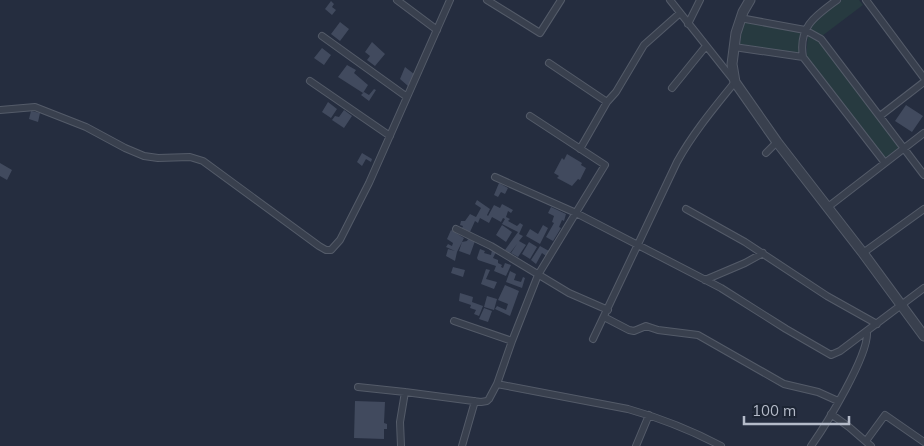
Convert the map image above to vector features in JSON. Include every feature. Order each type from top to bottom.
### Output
[{"type":"street","points":[[397,0],[437,30]]},
{"type":"street","points":[[0,110],[34,107],[81,125],[144,156],[158,158],[190,157],[203,161],[326,250],[331,250],[340,240],[369,183],[450,0]]},
{"type":"street","points":[[487,0],[540,33],[561,0]]},
{"type":"street","points":[[670,0],[735,82],[777,142],[863,253],[924,336]]},
{"type":"street","points":[[688,24],[700,0]]},
{"type":"street","points":[[735,82],[732,71],[734,47],[740,18],[750,0]]},
{"type":"street","points":[[837,0],[816,16],[805,30],[803,57],[885,163]]},
{"type":"street","points":[[866,0],[924,78]]},
{"type":"street","points":[[580,149],[607,102],[616,92],[644,46],[680,13]]},
{"type":"street","points":[[740,18],[805,30],[825,42],[924,174]]},
{"type":"street","points":[[322,36],[407,97]]},
{"type":"street","points":[[672,88],[706,46]]},
{"type":"street","points":[[734,47],[803,57]]},
{"type":"street","points":[[549,63],[607,102]]},
{"type":"street","points":[[310,81],[390,136]]},
{"type":"street","points":[[593,339],[685,147],[710,112],[735,82]]},
{"type":"street","points":[[880,116],[924,82]]},
{"type":"street","points":[[358,388],[487,401],[497,384],[538,275],[605,165],[530,116]]},
{"type":"street","points":[[828,207],[924,133]]},
{"type":"street","points":[[766,153],[777,142]]},
{"type":"street","points":[[495,177],[576,213],[705,280],[831,355],[867,332],[924,288]]},
{"type":"street","points":[[686,209],[763,252],[827,296],[877,324]]},
{"type":"street","points":[[863,253],[924,209]]},
{"type":"street","points":[[456,229],[491,246],[569,293],[608,310]]},
{"type":"street","points":[[705,280],[745,263],[763,252]]},
{"type":"street","points":[[604,317],[634,331],[646,326],[658,330],[698,335],[784,384],[818,392],[838,402]]},
{"type":"street","points":[[454,321],[512,341]]},
{"type":"street","points":[[811,446],[838,402],[864,351],[868,338],[867,332]]},
{"type":"street","points":[[497,384],[628,409],[680,426],[721,446]]},
{"type":"street","points":[[401,446],[400,422],[405,392]]},
{"type":"street","points":[[462,446],[475,401]]},
{"type":"street","points":[[831,414],[868,443],[885,415],[924,442]]},
{"type":"street","points":[[636,446],[649,415]]},
{"type":"shaded area","points":[[842,0],[859,0],[863,5],[822,36],[809,28],[817,18]]},
{"type":"shaded area","points":[[743,22],[802,31],[799,54],[740,44]]},
{"type":"shaded area","points":[[808,35],[823,45],[899,148],[885,158],[806,57]]},
{"type":"building","points":[[331,1],[334,4],[332,7],[336,10],[332,15],[325,9]]},
{"type":"building","points":[[340,22],[349,29],[340,41],[331,34]]},
{"type":"building","points":[[372,42],[385,54],[375,66],[367,60],[370,56],[365,52]]},
{"type":"building","points":[[322,48],[331,55],[324,65],[314,58]]},
{"type":"building","points":[[347,65],[356,70],[354,73],[368,85],[363,93],[338,77]]},
{"type":"building","points":[[405,67],[414,74],[408,86],[400,79]]},
{"type":"building","points":[[374,89],[376,90],[369,101],[361,95],[364,92],[369,95]]},
{"type":"building","points":[[328,102],[337,109],[331,118],[322,112]]},
{"type":"building","points":[[906,105],[923,116],[912,132],[895,121]]},
{"type":"building","points":[[344,110],[352,116],[344,128],[332,120],[335,116],[339,117]]},
{"type":"building","points":[[31,111],[40,113],[38,122],[29,119]]},
{"type":"building","points":[[362,153],[372,159],[371,162],[366,159],[362,166],[357,162]]},
{"type":"building","points":[[567,154],[582,163],[581,165],[586,168],[580,180],[578,179],[572,186],[557,178],[559,176],[554,173],[562,158],[564,160]]},
{"type":"building","points":[[0,163],[12,170],[7,180],[0,176]]},
{"type":"building","points":[[499,183],[508,188],[505,194],[501,192],[498,197],[494,195]]},
{"type":"building","points":[[477,200],[490,209],[488,216],[494,205],[500,208],[502,204],[513,210],[511,213],[508,211],[506,217],[510,219],[508,221],[517,226],[520,223],[523,225],[519,234],[523,236],[519,241],[526,245],[518,257],[511,253],[517,244],[510,253],[505,250],[518,232],[502,224],[505,219],[503,218],[501,222],[492,217],[489,223],[480,218],[478,223],[475,221],[470,232],[462,228],[463,226],[460,225],[461,221],[465,221],[470,214],[476,217],[481,208],[475,204]]},
{"type":"building","points":[[551,207],[566,214],[564,221],[562,220],[559,227],[561,228],[553,241],[546,237],[554,223],[552,222],[554,216],[548,213]]},
{"type":"building","points":[[502,225],[512,232],[506,242],[496,235]]},
{"type":"building","points":[[543,225],[548,228],[540,244],[526,236],[530,229],[538,234]]},
{"type":"building","points":[[451,230],[464,238],[455,261],[446,256],[448,249],[455,251],[446,247],[448,244],[452,246],[453,243],[447,239]]},
{"type":"building","points":[[468,239],[475,241],[470,255],[459,251],[462,242]]},
{"type":"building","points":[[529,242],[537,247],[530,259],[522,254]]},
{"type":"building","points":[[540,246],[549,251],[546,256],[542,253],[536,264],[531,260]]},
{"type":"building","points":[[480,249],[485,251],[484,253],[491,255],[492,250],[496,252],[493,258],[498,260],[498,263],[502,265],[501,267],[503,268],[505,263],[511,265],[506,276],[494,271],[496,266],[478,260]]},
{"type":"building","points":[[453,267],[465,270],[463,277],[451,273]]},
{"type":"building","points":[[486,269],[490,270],[486,279],[497,282],[494,289],[481,284]]},
{"type":"building","points":[[510,271],[516,274],[514,280],[521,282],[523,277],[525,278],[522,288],[506,282]]},
{"type":"building","points":[[505,285],[519,291],[510,316],[495,309],[497,306],[506,310],[508,304],[498,300]]},
{"type":"building","points":[[460,293],[473,297],[472,302],[483,306],[479,316],[474,314],[476,310],[470,308],[471,305],[459,301]]},
{"type":"building","points":[[487,296],[497,299],[494,310],[484,307]]},
{"type":"building","points":[[484,308],[492,311],[488,322],[479,319]]},
{"type":"building","points":[[355,401],[385,402],[384,423],[387,424],[387,429],[384,429],[384,439],[354,438]]}]
